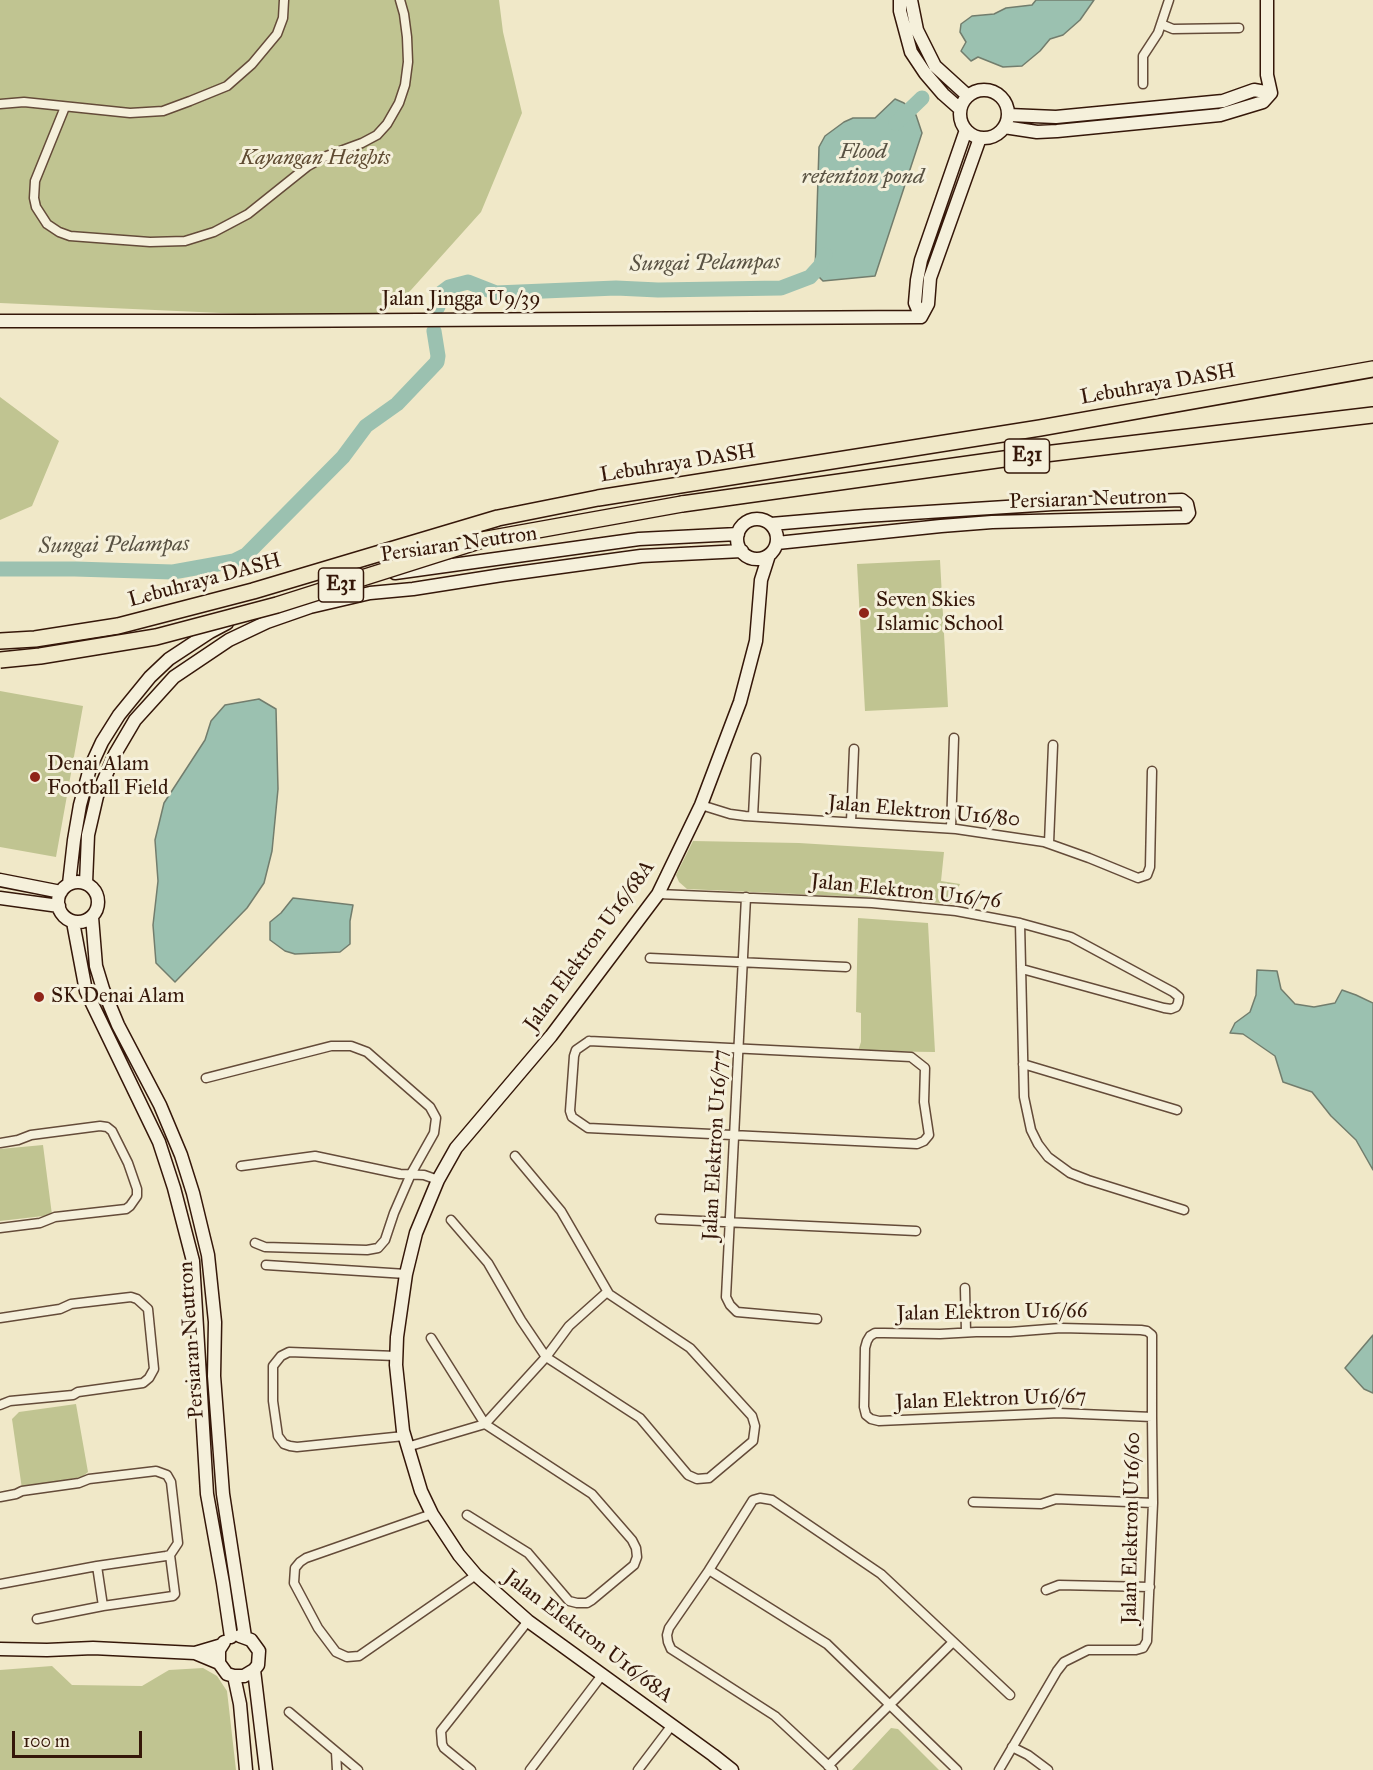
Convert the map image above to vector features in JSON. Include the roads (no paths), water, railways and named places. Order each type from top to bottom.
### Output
[{"type":"highway","name":"Lebuhraya DASH","points":[[0,641],[36,639],[118,626],[253,591],[498,519],[598,498],[1040,428],[1373,369]]},
{"type":"highway","name":"Lebuhraya DASH","points":[[0,660],[40,656],[156,637],[277,605],[482,540],[682,504],[1011,458],[1373,416]]},
{"type":"street","points":[[0,104],[24,102],[130,112],[163,111],[227,86],[252,64],[277,34],[283,18],[284,0]]},
{"type":"street","points":[[65,107],[35,181],[36,207],[48,224],[70,236],[150,242],[184,241],[214,232],[248,214],[308,166],[324,157],[362,143],[377,135],[387,124],[399,103],[405,85],[408,62],[407,37],[400,0]]},
{"type":"street","points":[[900,0],[902,21],[911,52],[925,74],[960,109]]},
{"type":"street","points":[[911,0],[917,30],[935,66],[968,96]]},
{"type":"street","points":[[1143,84],[1143,56],[1158,33],[1169,0]]},
{"type":"street","points":[[1007,121],[1223,101],[1254,90],[1271,93],[1267,75],[1267,0]]},
{"type":"street","points":[[1161,24],[1173,29],[1239,28]]},
{"type":"street","points":[[991,90],[1005,100],[1008,107],[1007,121],[996,135],[980,138],[972,135],[966,129],[960,116],[960,109],[968,96],[975,91],[991,90]]},
{"type":"street","points":[[921,317],[915,303],[921,260],[966,129]]},
{"type":"street","points":[[921,317],[928,304],[930,278],[980,138]]},
{"type":"street","name":"Jalan Jingga U9/39","points":[[0,321],[921,317]]},
{"type":"street","name":"Persiaran Neutron","points":[[771,524],[1053,504],[1182,500],[1187,504],[1189,513],[1186,517],[992,522],[777,543]]},
{"type":"street","points":[[746,554],[760,558],[769,555],[777,543],[775,530],[771,524],[752,520],[746,522],[738,534],[739,546],[761,580]]},
{"type":"street","name":"Persiaran Neutron","points":[[65,888],[78,816],[90,768],[102,742],[119,715],[150,677],[169,659],[210,632],[254,608],[310,589],[369,577],[639,539],[738,534]]},
{"type":"street","name":"Persiaran Neutron","points":[[86,883],[88,835],[97,796],[115,754],[135,720],[174,677],[229,640],[267,622],[310,607],[370,593],[414,589],[502,574],[641,556],[746,554]]},
{"type":"street","name":"Jalan Elektron U16/68A","points":[[732,1770],[528,1622],[476,1575],[459,1555],[432,1514],[421,1491],[406,1442],[396,1356],[406,1274],[416,1233],[438,1180],[456,1148],[550,1036],[658,894],[701,805],[740,702],[756,641],[761,580],[769,555]]},
{"type":"street","points":[[951,828],[954,738]]},
{"type":"street","points":[[1049,843],[1053,745]]},
{"type":"street","points":[[851,822],[854,749]]},
{"type":"street","points":[[753,816],[756,758]]},
{"type":"street","name":"Jalan Elektron U16/80","points":[[701,805],[730,814],[951,828],[1049,843],[1138,878],[1147,875],[1150,867],[1152,771]]},
{"type":"street","points":[[0,880],[65,888],[80,882],[86,883],[96,892],[98,898],[96,912],[87,921],[73,922],[64,916],[58,901],[65,888]]},
{"type":"street","name":"Jalan Elektron U16/76","points":[[658,894],[872,903],[976,914],[1020,923],[1071,937],[1173,992],[1179,997],[1178,1003],[1171,1009],[1164,1008],[1022,969]]},
{"type":"street","name":"Jalan Elektron U16/77","points":[[746,897],[726,1297],[737,1312],[817,1319]]},
{"type":"street","points":[[0,898],[59,906]]},
{"type":"street","name":"Persiaran Neutron","points":[[92,917],[96,966],[103,989],[118,1025],[160,1105],[181,1155],[193,1193],[207,1255],[215,1322],[214,1377],[223,1494],[245,1637]]},
{"type":"street","name":"Persiaran Neutron","points":[[73,922],[86,991],[159,1142],[193,1261],[207,1494],[223,1583],[226,1641]]},
{"type":"street","points":[[1020,923],[1024,1097],[1031,1130],[1038,1144],[1048,1157],[1070,1173],[1184,1209]]},
{"type":"street","points":[[650,958],[846,967]]},
{"type":"street","points":[[589,1041],[911,1058],[925,1068],[924,1102],[929,1135],[917,1144],[734,1135],[588,1128],[572,1117],[570,1111],[573,1060],[576,1050],[589,1041]]},
{"type":"street","points":[[206,1078],[331,1046],[351,1046],[367,1052],[434,1113],[436,1122],[434,1133],[411,1174],[385,1240],[378,1248],[367,1250],[265,1247],[255,1243]]},
{"type":"street","points":[[1023,1064],[1177,1110]]},
{"type":"street","points":[[0,1143],[31,1135],[106,1127],[112,1131],[128,1163],[137,1189],[137,1196],[126,1209],[55,1217],[40,1223],[0,1228]]},
{"type":"street","points":[[241,1166],[315,1156],[400,1174],[424,1175],[438,1180]]},
{"type":"street","points":[[452,1220],[488,1263],[521,1320],[546,1356],[640,1418],[692,1478],[709,1478],[753,1441],[755,1426],[752,1416],[690,1348],[607,1292],[561,1211],[515,1156]]},
{"type":"street","points":[[660,1219],[916,1231]]},
{"type":"street","points":[[266,1265],[406,1274]]},
{"type":"street","points":[[965,1288],[966,1332]]},
{"type":"street","points":[[396,1356],[289,1352],[281,1356],[273,1366],[273,1401],[278,1436],[284,1444],[297,1448],[406,1442],[484,1424],[546,1356],[569,1326],[607,1292]]},
{"type":"street","points":[[0,1318],[60,1309],[71,1304],[131,1297],[148,1308],[154,1369],[143,1383],[78,1392],[73,1395],[10,1401],[0,1405]]},
{"type":"street","name":"Jalan Elektron U16/66","points":[[865,1382],[865,1348],[870,1336],[875,1333],[940,1334],[1061,1328],[1141,1330],[1152,1335],[1152,1344]]},
{"type":"street","points":[[430,1338],[484,1424],[592,1494],[632,1540],[636,1548],[634,1565],[587,1603],[569,1601],[528,1553],[467,1515]]},
{"type":"street","name":"Jalan Elektron U16/60","points":[[999,1770],[1064,1662],[1088,1650],[1136,1650],[1143,1648],[1147,1641],[1153,1503],[1152,1344]]},
{"type":"street","name":"Jalan Elektron U16/67","points":[[865,1382],[866,1414],[871,1419],[879,1421],[1059,1413],[1152,1417]]},
{"type":"street","points":[[0,1497],[22,1491],[79,1483],[89,1479],[156,1471],[166,1475],[171,1482],[178,1543],[170,1555],[175,1595],[103,1606],[37,1620]]},
{"type":"street","points":[[953,1642],[830,1768],[775,1716],[671,1649],[668,1642],[669,1628],[709,1570],[749,1505],[753,1500],[760,1498],[772,1500],[881,1574],[1010,1695]]},
{"type":"street","points":[[973,1502],[1041,1504],[1056,1499],[1153,1503]]},
{"type":"street","points":[[432,1514],[300,1562],[295,1568],[294,1582],[318,1628],[336,1652],[347,1657],[359,1656],[476,1575]]},
{"type":"street","points":[[0,1584],[170,1555]]},
{"type":"street","points":[[97,1566],[103,1606]]},
{"type":"street","points":[[709,1570],[827,1644],[957,1770]]},
{"type":"street","points":[[1046,1590],[1059,1585],[1150,1587]]},
{"type":"street","points":[[471,1770],[444,1748],[441,1731],[528,1622]]},
{"type":"street","points":[[195,1653],[226,1641],[245,1637],[256,1645],[259,1651],[258,1665],[254,1670],[244,1676],[227,1674],[219,1663],[218,1657],[226,1641]]},
{"type":"street","points":[[0,1649],[93,1648],[195,1653],[219,1663]]},
{"type":"street","points":[[254,1670],[266,1770]]},
{"type":"street","points":[[530,1770],[602,1675]]},
{"type":"street","points":[[234,1676],[240,1704],[246,1770]]},
{"type":"street","points":[[289,1712],[358,1770]]},
{"type":"street","points":[[638,1770],[672,1725]]},
{"type":"street","points":[[1012,1747],[1028,1755],[1048,1770]]},
{"type":"street","points":[[336,1752],[337,1770]]},
{"type":"water","points":[[1036,0],[1094,0],[1080,20],[1063,35],[1050,39],[1022,66],[1003,67],[978,57],[971,61],[961,51],[966,42],[960,32],[961,24],[972,16],[994,14],[1006,8],[1032,5]]},
{"type":"water","name":"Flood retention pond","points":[[895,99],[904,103],[916,115],[922,133],[875,276],[823,281],[815,273],[819,147],[825,136],[844,122],[853,118],[875,118]]},
{"type":"water","points":[[259,699],[276,709],[278,789],[272,851],[264,883],[247,908],[175,982],[156,963],[153,925],[158,881],[155,840],[164,803],[205,740],[211,721],[225,705]]},
{"type":"water","points":[[293,898],[353,905],[350,944],[340,952],[295,954],[285,951],[270,940],[270,922]]},
{"type":"water","points":[[1257,970],[1277,971],[1281,989],[1295,1004],[1314,1007],[1335,1003],[1342,990],[1373,1003],[1373,1170],[1356,1140],[1331,1116],[1312,1092],[1283,1082],[1275,1056],[1243,1034],[1230,1033],[1235,1023],[1250,1012],[1256,995]]},
{"type":"water","points":[[1373,1335],[1373,1393],[1364,1389],[1345,1368]]},
{"type":"waterway","name":"Sungai Pelampas","points":[[896,123],[922,98]]},
{"type":"waterway","name":"Sungai Pelampas","points":[[438,307],[437,296],[449,287],[468,282],[496,293],[616,288],[658,290],[781,288],[810,277],[820,266],[825,255]]},
{"type":"waterway","name":"Sungai Pelampas","points":[[0,569],[173,572],[234,561],[246,555],[343,457],[366,426],[397,404],[437,362],[434,331]]},
{"type":"place","name":"Seven Skies Islamic School","points":[[864,613]]},
{"type":"place","name":"Denai Alam Football Field","points":[[35,777]]},
{"type":"place","name":"SK Denai Alam","points":[[39,997]]},
{"type":"park label","name":"Kayangan Heights","points":[[315,159]]}]
